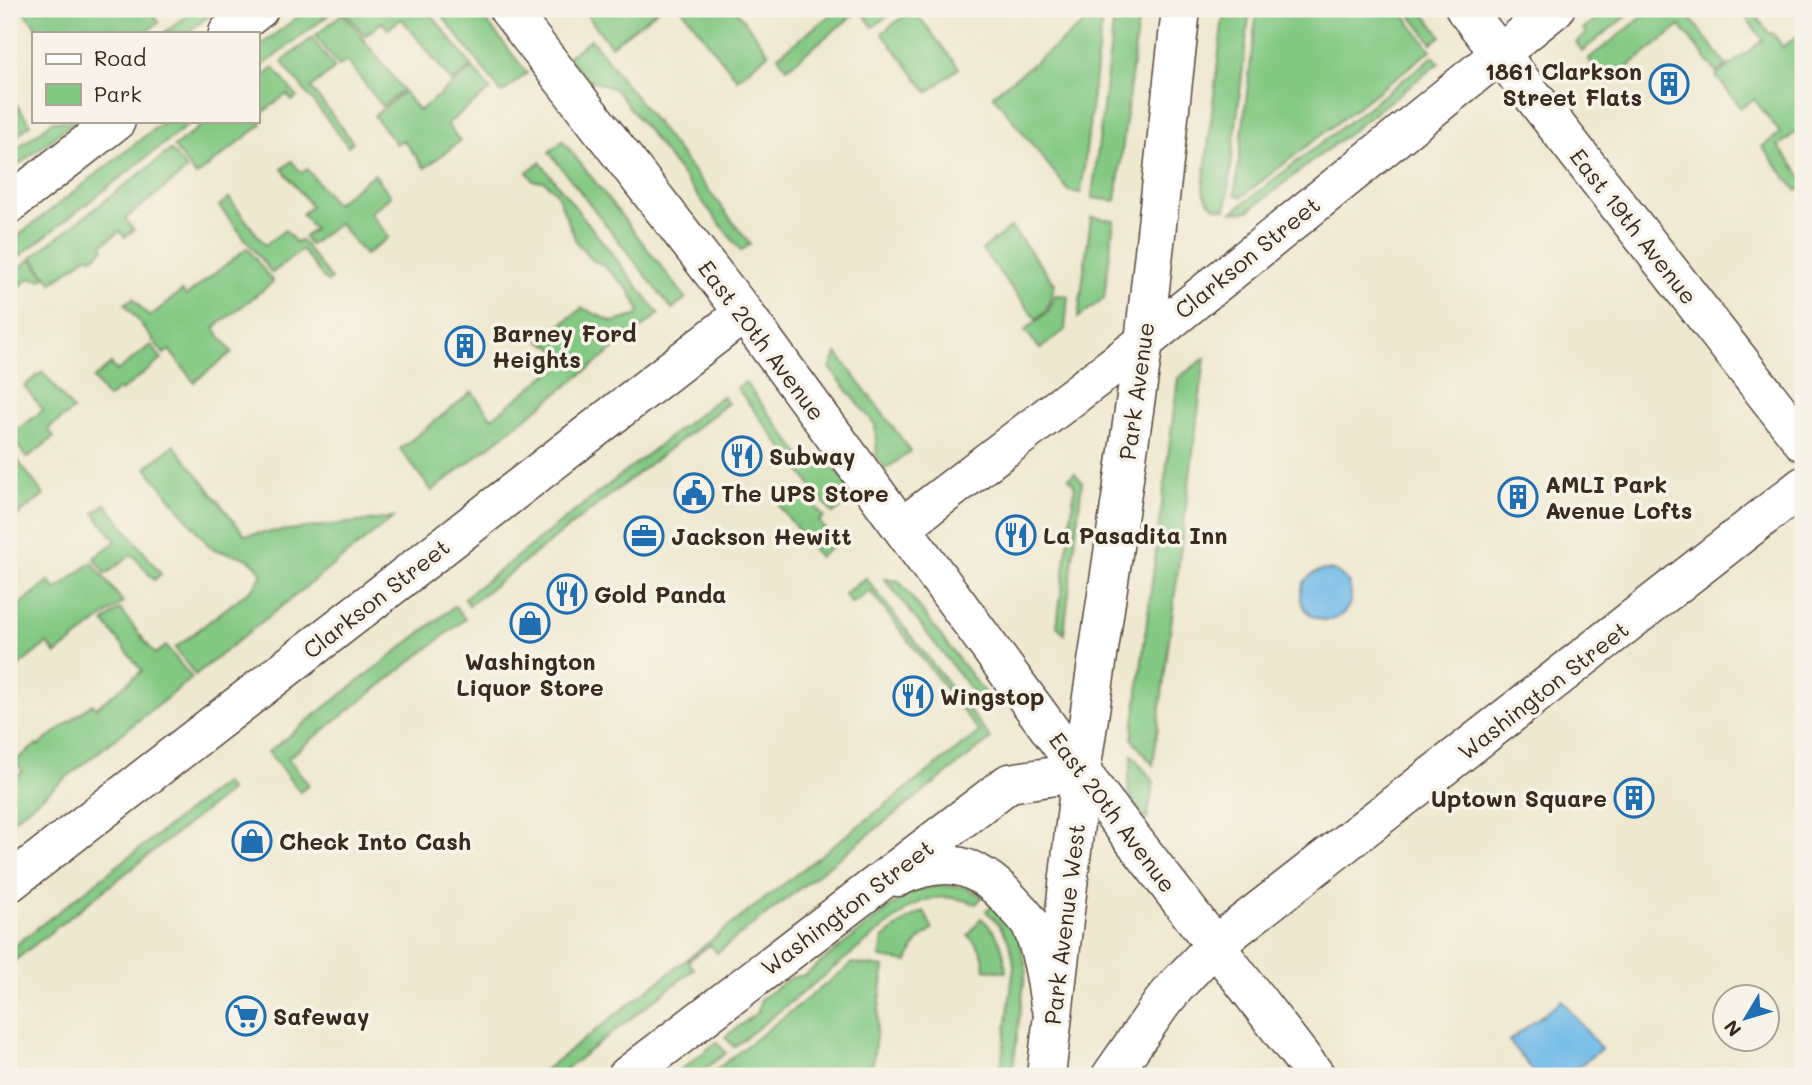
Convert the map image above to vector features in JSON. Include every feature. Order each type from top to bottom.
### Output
[{"type":"street","points":[[229,32],[259,9]]},
{"type":"street","name":"Park Avenue","points":[[1081,772],[1144,342],[1181,9]]},
{"type":"street","name":"East 19th Avenue","points":[[1465,9],[1803,442]]},
{"type":"street","name":"Clarkson Street","points":[[902,527],[1144,342],[1555,9]]},
{"type":"street","name":"East 20th Avenue","points":[[523,14],[1081,772],[1316,1076]]},
{"type":"street","points":[[9,204],[115,122]]},
{"type":"street","name":"Clarkson Street","points":[[9,883],[744,313]]},
{"type":"street","name":"Washington Street","points":[[1111,1076],[1177,985],[1215,945],[1803,486]]},
{"type":"street","name":"Washington Street","points":[[627,1076],[1009,783],[1081,772]]},
{"type":"street","name":"Park Avenue West","points":[[1046,1076],[1081,772]]},
{"type":"street","points":[[870,890],[917,868],[945,864],[974,871],[998,887],[1030,923],[1045,966],[1053,1019]]},
{"type":"green space","points":[[22,9],[148,9],[159,22],[146,32],[40,32]]},
{"type":"green space","points":[[196,9],[218,9],[188,32],[165,32]]},
{"type":"green space","points":[[308,9],[336,9],[259,68],[259,46]]},
{"type":"green space","points":[[350,9],[427,9],[472,66],[452,82],[402,19],[388,29],[382,22],[365,36],[345,12]]},
{"type":"green space","points":[[437,9],[477,9],[527,73],[502,93]]},
{"type":"green space","points":[[593,9],[659,9],[611,46],[586,14]]},
{"type":"green space","points":[[682,9],[735,9],[769,53],[737,79]]},
{"type":"green space","points":[[838,9],[855,9],[857,12],[787,68],[778,56]]},
{"type":"green space","points":[[860,9],[897,9],[873,27]]},
{"type":"green space","points":[[913,9],[959,68],[928,92],[882,33]]},
{"type":"green space","points":[[1103,9],[1081,193],[1069,191],[993,95]]},
{"type":"green space","points":[[1115,9],[1139,12],[1116,201],[1092,198]]},
{"type":"green space","points":[[1224,9],[1250,9],[1226,209],[1211,204],[1203,189]]},
{"type":"green space","points":[[1257,9],[1399,9],[1431,50],[1241,197],[1235,194]]},
{"type":"green space","points":[[1406,9],[1421,9],[1441,36],[1432,43]]},
{"type":"green space","points":[[1608,9],[1635,9],[1582,51],[1576,42],[1586,34],[1583,29]]},
{"type":"green space","points":[[1653,9],[1683,9],[1727,65],[1717,73],[1680,26],[1607,83],[1588,59]]},
{"type":"green space","points":[[1739,9],[1750,9],[1783,47],[1803,32],[1803,127],[1778,146],[1803,178],[1803,186],[1797,191],[1762,147],[1780,133],[1754,99],[1741,108],[1716,76],[1763,40]]},
{"type":"green space","points":[[343,13],[403,90],[382,106],[347,61],[339,66],[315,36]]},
{"type":"green space","points":[[312,38],[335,68],[311,88],[353,142],[348,146],[282,62]]},
{"type":"green space","points":[[591,39],[750,244],[741,251],[615,89],[585,78],[568,57]]},
{"type":"green space","points":[[1434,56],[1439,63],[1248,211],[1232,212]]},
{"type":"green space","points":[[274,68],[297,97],[292,101],[287,94],[259,115],[259,80]]},
{"type":"green space","points":[[473,68],[490,90],[447,124],[460,141],[425,168],[403,140],[396,144],[374,116],[404,92],[419,111]]},
{"type":"green space","points":[[9,95],[31,124],[9,142]]},
{"type":"green space","points":[[259,120],[262,124],[196,176],[174,147],[206,122]]},
{"type":"green space","points":[[52,122],[74,122],[9,172],[9,155]]},
{"type":"green space","points":[[163,122],[192,122],[12,262],[9,258],[9,243]]},
{"type":"green space","points":[[563,141],[686,298],[672,309],[549,152]]},
{"type":"green space","points":[[171,150],[187,170],[125,219],[134,230],[125,237],[120,231],[102,245],[104,249],[92,258],[89,255],[52,283],[32,257]]},
{"type":"green space","points":[[292,161],[301,173],[307,169],[335,204],[374,174],[391,196],[370,213],[389,237],[365,255],[339,223],[310,245],[304,237],[314,229],[302,214],[311,206],[282,169]]},
{"type":"green space","points":[[540,162],[659,314],[432,491],[400,449],[472,392],[492,418],[563,362],[551,346],[540,341],[582,308],[613,322],[636,316],[640,312],[630,291],[604,266],[592,260],[577,243],[556,192],[544,181],[534,181],[527,172]]},
{"type":"green space","points":[[229,198],[265,245],[285,230],[296,243],[301,240],[331,279],[327,282],[302,250],[272,273],[219,206]]},
{"type":"green space","points":[[1091,217],[1114,220],[1104,298],[1078,318]]},
{"type":"green space","points":[[1011,227],[1055,284],[1046,311],[1036,319],[982,250]]},
{"type":"green space","points":[[247,248],[273,282],[214,328],[232,352],[194,382],[169,350],[164,354],[125,304],[133,298],[149,317],[182,291],[186,296]]},
{"type":"green space","points":[[31,259],[45,277],[41,280],[30,278],[9,295],[9,276]]},
{"type":"green space","points":[[1055,295],[1068,296],[1065,330],[1040,349],[1025,330],[1048,312]]},
{"type":"green space","points":[[151,345],[162,359],[108,398],[93,379],[111,364],[117,371]]},
{"type":"green space","points":[[837,353],[911,451],[886,469],[877,458],[875,425],[830,368]]},
{"type":"green space","points":[[1205,358],[1153,765],[1132,739],[1178,378]]},
{"type":"green space","points":[[43,372],[73,410],[48,429],[54,437],[27,458],[10,436],[43,410],[24,386]]},
{"type":"green space","points":[[745,382],[802,457],[837,471],[850,489],[851,500],[833,514],[737,388]]},
{"type":"green space","points":[[722,396],[728,403],[469,605],[464,598]]},
{"type":"green space","points":[[174,445],[245,535],[393,518],[195,675],[175,648],[254,587],[262,574],[245,558],[210,547],[146,468]]},
{"type":"green space","points":[[9,449],[44,495],[9,522]]},
{"type":"green space","points":[[1075,473],[1082,482],[1064,634],[1057,626],[1075,486],[1069,478]]},
{"type":"green space","points":[[801,489],[824,517],[819,521],[836,544],[819,557],[779,506]]},
{"type":"green space","points":[[106,504],[161,574],[154,580],[132,554],[106,574],[94,558],[116,541],[94,513]]},
{"type":"green space","points":[[92,562],[123,602],[56,654],[47,643],[9,674],[9,613],[49,581],[56,590]]},
{"type":"green space","points":[[866,578],[991,739],[717,953],[710,945],[688,961],[694,969],[557,1076],[537,1076],[979,732],[870,591],[852,604],[844,594]]},
{"type":"green space","points":[[885,579],[899,581],[986,695],[981,703]]},
{"type":"green space","points":[[455,606],[465,619],[288,758],[309,785],[300,792],[268,752]]},
{"type":"green space","points":[[120,609],[155,654],[166,646],[192,678],[9,823],[9,782],[23,771],[15,761],[92,704],[96,708],[142,671],[104,622]]},
{"type":"green space","points":[[1132,755],[1154,782],[1147,820],[1130,797]]},
{"type":"green space","points":[[224,783],[230,791],[9,965],[9,950]]},
{"type":"green space","points":[[940,886],[965,887],[983,896],[976,904],[942,897],[917,903],[734,1047],[725,1037],[758,1012],[761,999],[790,978],[805,975],[902,898],[918,890]]},
{"type":"green space","points":[[995,902],[1017,930],[1026,967],[1012,1076],[1000,1076],[1014,966],[1006,936],[986,911]]},
{"type":"green space","points":[[924,911],[933,930],[917,943],[908,962],[880,958],[883,938]]},
{"type":"green space","points":[[981,918],[1000,942],[1006,972],[985,969],[981,951],[968,936]]},
{"type":"green space","points":[[853,963],[884,967],[871,1076],[708,1076]]},
{"type":"green space","points":[[717,1042],[726,1053],[695,1076],[673,1076]]},
{"type":"water","points":[[1326,570],[1344,577],[1351,595],[1344,613],[1326,620],[1308,613],[1301,595],[1308,577]]},
{"type":"water","points":[[1562,1000],[1601,1049],[1566,1076],[1537,1076],[1509,1041]]},
{"type":"place","name":"1861 Clarkson Street Flats","points":[[1669,84]]},
{"type":"place","name":"Barney Ford Heights","points":[[465,346]]},
{"type":"place","name":"Subway","points":[[742,456]]},
{"type":"place","name":"The UPS Store","points":[[694,493]]},
{"type":"place","name":"AMLI Park Avenue Lofts","points":[[1518,497]]},
{"type":"place","name":"La Pasadita Inn","points":[[1016,535]]},
{"type":"place","name":"Jackson Hewitt","points":[[644,536]]},
{"type":"place","name":"Gold Panda","points":[[567,594]]},
{"type":"place","name":"Washington Liquor Store","points":[[530,623]]},
{"type":"place","name":"Wingstop","points":[[913,696]]},
{"type":"place","name":"Uptown Square","points":[[1634,798]]},
{"type":"place","name":"Check Into Cash","points":[[252,841]]},
{"type":"place","name":"Safeway","points":[[246,1016]]}]
